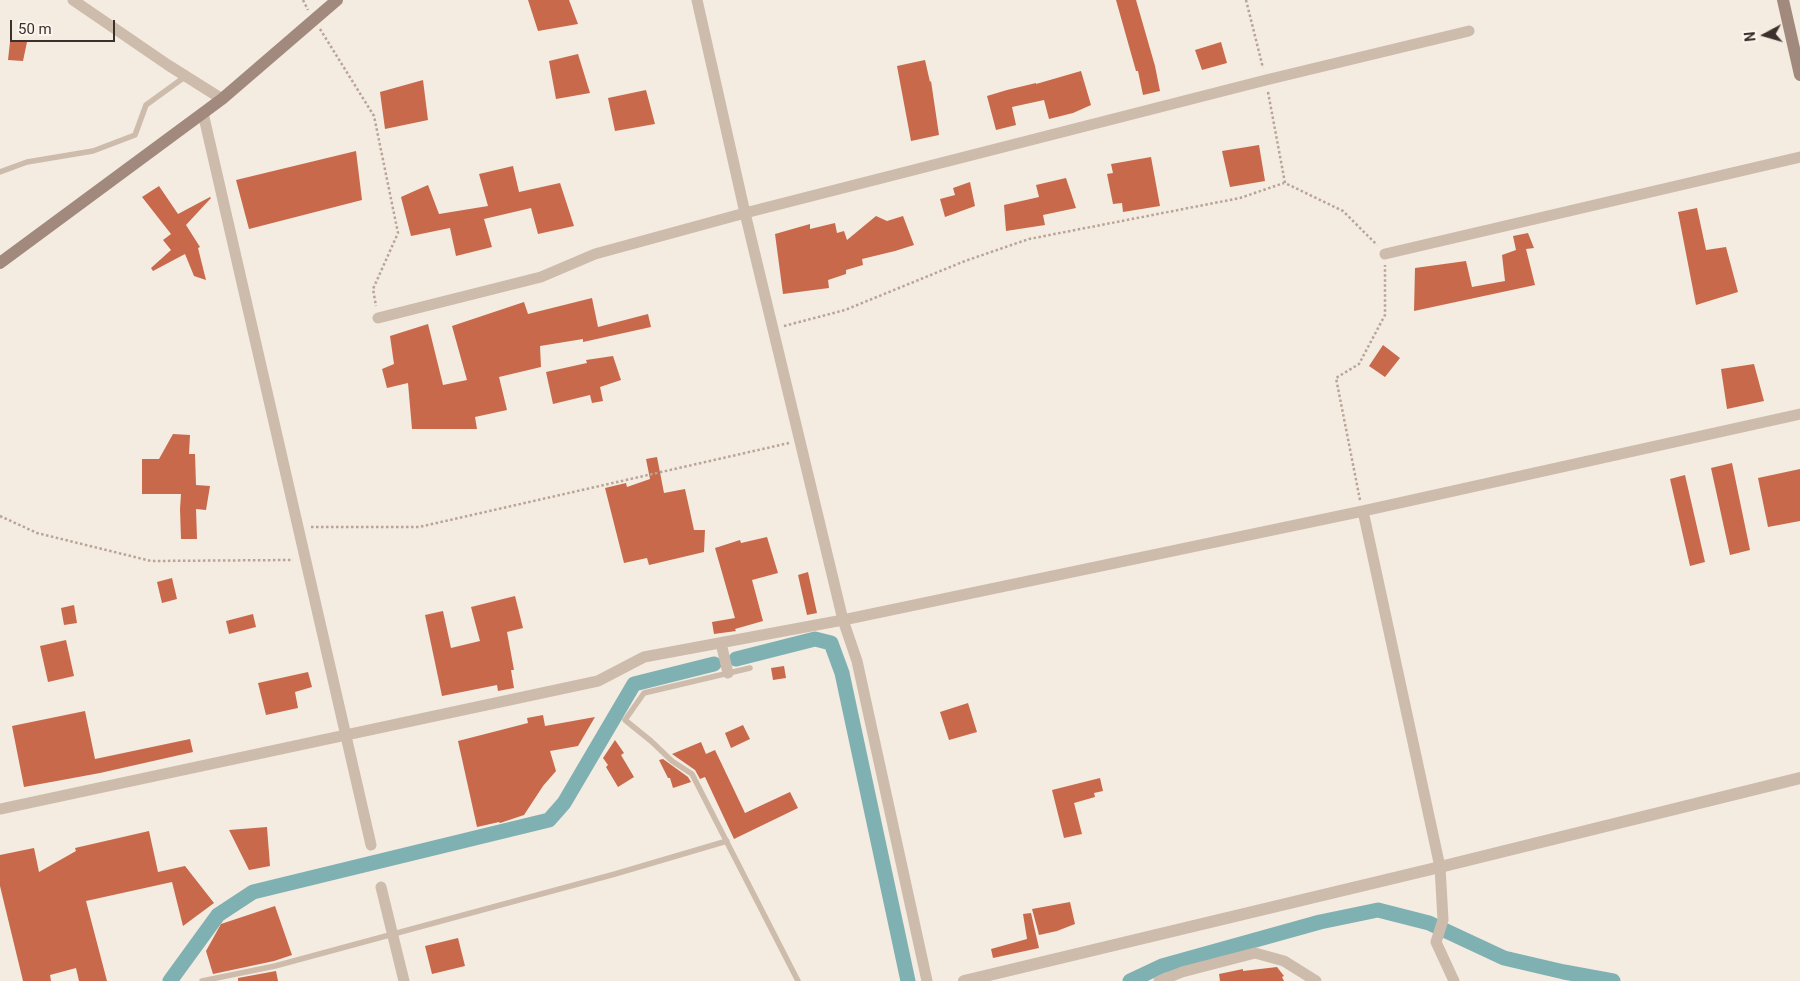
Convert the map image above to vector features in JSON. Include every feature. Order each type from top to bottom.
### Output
[{"type":"main road","points":[[0,263],[222,99],[337,0]]},
{"type":"main road","points":[[1783,0],[1800,76]]},
{"type":"street","points":[[73,0],[222,99]]},
{"type":"street","points":[[697,0],[745,213],[843,620],[857,662],[927,981]]},
{"type":"street","points":[[378,318],[542,277],[594,254],[745,213],[1266,80],[1469,31]]},
{"type":"street","points":[[203,113],[371,845]]},
{"type":"street","points":[[1385,254],[1800,157]]},
{"type":"street","points":[[0,809],[598,681],[644,657],[843,620],[1362,511],[1800,414]]},
{"type":"street","points":[[1362,511],[1440,867],[1443,920],[1436,942],[1454,981]]},
{"type":"street","points":[[721,643],[728,674]]},
{"type":"street","points":[[964,981],[1440,867],[1800,778]]},
{"type":"street","points":[[381,887],[404,981]]},
{"type":"street","points":[[1159,981],[1182,972],[1255,953],[1284,961],[1316,981]]},
{"type":"lane","points":[[0,172],[27,162],[93,151],[135,134],[146,105],[186,76]]},
{"type":"lane","points":[[750,668],[644,693],[625,720],[672,761],[692,774],[798,981]]},
{"type":"lane","points":[[202,981],[275,966],[615,874],[727,841]]},
{"type":"path","points":[[303,0],[374,116],[398,233],[373,289],[378,318]]},
{"type":"path","points":[[1246,0],[1266,80],[1285,183]]},
{"type":"path","points":[[773,329],[845,310],[965,261],[1029,239],[1240,198],[1285,183],[1343,211],[1385,254],[1385,315],[1359,364],[1336,378],[1362,511]]},
{"type":"path","points":[[297,528],[419,527],[800,441]]},
{"type":"path","points":[[0,516],[37,533],[151,561],[305,560]]},
{"type":"building","points":[[528,0],[569,0],[578,24],[538,31]]},
{"type":"building","points":[[1116,0],[1136,0],[1155,66],[1160,91],[1143,95],[1138,71],[1136,71]]},
{"type":"building","points":[[10,42],[27,42],[23,61],[8,60]]},
{"type":"building","points":[[1221,42],[1227,63],[1202,70],[1195,50]]},
{"type":"building","points":[[578,54],[590,93],[556,99],[549,61]]},
{"type":"building","points":[[925,60],[931,81],[939,135],[911,141],[897,66]]},
{"type":"building","points":[[1081,71],[1091,105],[1073,113],[1049,119],[1044,100],[1012,107],[1016,125],[996,130],[987,96]]},
{"type":"building","points":[[423,80],[428,120],[385,129],[380,92]]},
{"type":"building","points":[[646,90],[655,124],[615,131],[608,98]]},
{"type":"building","points":[[1259,145],[1265,181],[1230,187],[1222,151]]},
{"type":"building","points":[[356,151],[362,200],[249,229],[236,180]]},
{"type":"building","points":[[1151,157],[1160,206],[1123,212],[1122,203],[1113,204],[1107,174],[1113,173],[1111,164]]},
{"type":"building","points":[[513,166],[519,192],[560,183],[574,226],[538,234],[531,208],[484,219],[492,247],[456,256],[450,228],[411,236],[401,197],[428,185],[439,214],[488,206],[479,174]]},
{"type":"building","points":[[1066,178],[1076,208],[1043,215],[1045,225],[1006,231],[1004,205],[1039,197],[1036,185]]},
{"type":"building","points":[[970,182],[975,206],[945,217],[940,199],[955,195],[953,188]]},
{"type":"building","points":[[159,186],[178,214],[211,198],[186,225],[200,247],[198,248],[206,280],[194,276],[185,254],[153,271],[151,268],[171,250],[163,240],[171,234],[142,197]]},
{"type":"building","points":[[1697,208],[1706,250],[1726,247],[1738,292],[1696,305],[1678,212]]},
{"type":"building","points":[[876,216],[887,221],[903,216],[914,245],[862,259],[863,265],[846,270],[846,274],[828,280],[829,288],[783,294],[775,234],[810,224],[810,229],[835,223],[837,233],[844,231],[847,240]]},
{"type":"building","points":[[1528,233],[1534,248],[1526,249],[1535,285],[1414,311],[1415,268],[1466,261],[1472,287],[1505,281],[1502,255],[1516,250],[1513,236]]},
{"type":"building","points":[[592,298],[598,327],[648,314],[651,327],[583,342],[583,339],[540,346],[541,367],[499,377],[507,410],[475,417],[477,429],[412,429],[408,383],[387,388],[382,369],[394,364],[390,336],[428,324],[443,385],[467,380],[452,326],[524,302],[528,314]]},
{"type":"building","points":[[1383,345],[1400,358],[1385,377],[1369,366]]},
{"type":"building","points":[[613,356],[621,380],[600,387],[603,401],[592,403],[590,395],[553,404],[546,372],[587,363],[586,360]]},
{"type":"building","points":[[1754,364],[1764,401],[1727,409],[1721,369]]},
{"type":"building","points":[[173,434],[190,435],[189,454],[195,454],[196,485],[210,486],[206,510],[196,509],[197,539],[181,539],[181,494],[142,494],[142,459],[159,459]]},
{"type":"building","points":[[657,457],[664,493],[685,489],[694,530],[705,530],[704,552],[649,565],[647,558],[624,563],[605,488],[626,483],[627,487],[650,479],[646,459]]},
{"type":"building","points":[[1732,463],[1750,550],[1730,555],[1711,468]]},
{"type":"building","points":[[1800,469],[1800,521],[1768,527],[1758,478]]},
{"type":"building","points":[[1685,475],[1705,562],[1690,566],[1670,479]]},
{"type":"building","points":[[767,537],[778,573],[752,580],[763,621],[735,629],[736,631],[714,634],[712,622],[735,618],[715,548],[740,540],[741,543]]},
{"type":"building","points":[[808,572],[817,613],[807,615],[798,575]]},
{"type":"building","points":[[172,578],[177,599],[162,603],[157,582]]},
{"type":"building","points":[[515,596],[523,628],[507,632],[514,670],[511,670],[514,688],[498,691],[497,685],[442,696],[425,615],[443,611],[451,648],[480,641],[471,607]]},
{"type":"building","points":[[74,605],[77,623],[64,625],[61,608]]},
{"type":"building","points":[[253,614],[256,627],[229,634],[226,621]]},
{"type":"building","points":[[66,640],[74,676],[48,682],[40,646]]},
{"type":"building","points":[[784,666],[786,678],[773,680],[771,668]]},
{"type":"building","points":[[308,672],[312,687],[295,692],[298,708],[266,715],[258,683]]},
{"type":"building","points":[[968,703],[977,732],[949,740],[940,712]]},
{"type":"building","points":[[85,711],[95,759],[190,739],[193,752],[100,773],[24,787],[12,726]]},
{"type":"building","points":[[543,715],[545,726],[595,717],[578,746],[550,751],[556,771],[543,786],[524,815],[500,823],[477,827],[458,741],[528,723],[527,718]]},
{"type":"building","points":[[743,725],[750,739],[731,748],[725,733]]},
{"type":"building","points":[[615,740],[624,753],[621,755],[634,777],[618,787],[603,758]]},
{"type":"building","points":[[701,742],[706,754],[715,750],[745,813],[790,792],[798,808],[734,839],[705,777],[700,779],[695,770],[672,754]]},
{"type":"building","points":[[663,759],[688,777],[691,782],[673,788],[670,778],[668,778],[659,760]]},
{"type":"building","points":[[1100,778],[1103,791],[1094,793],[1095,797],[1074,803],[1082,834],[1064,838],[1052,790]]},
{"type":"building","points":[[267,827],[270,866],[249,870],[229,830]]},
{"type":"building","points":[[149,831],[158,872],[185,866],[214,903],[183,926],[172,882],[86,901],[107,981],[79,981],[76,968],[50,975],[51,981],[23,981],[0,886],[0,855],[34,848],[39,872],[76,851],[75,848]]},
{"type":"building","points":[[1070,902],[1075,924],[1039,935],[1032,909]]},
{"type":"building","points":[[275,906],[292,955],[274,961],[213,974],[206,951],[221,924]]},
{"type":"building","points":[[1031,913],[1039,948],[993,958],[991,949],[1027,939],[1023,914]]},
{"type":"building","points":[[458,938],[465,966],[432,974],[425,946]]},
{"type":"building","points":[[1277,967],[1284,976],[1282,977],[1284,981],[1220,981],[1219,974],[1243,969],[1243,971]]},
{"type":"building","points":[[276,971],[278,981],[238,981],[238,978]]},
{"type":"waterway","points":[[736,659],[815,639],[831,643],[842,673],[908,981]]},
{"type":"waterway","points":[[170,981],[218,915],[253,892],[549,820],[564,803],[634,684],[714,664]]},
{"type":"waterway","points":[[1130,981],[1162,966],[1320,922],[1378,910],[1429,923],[1504,958],[1613,981]]}]
